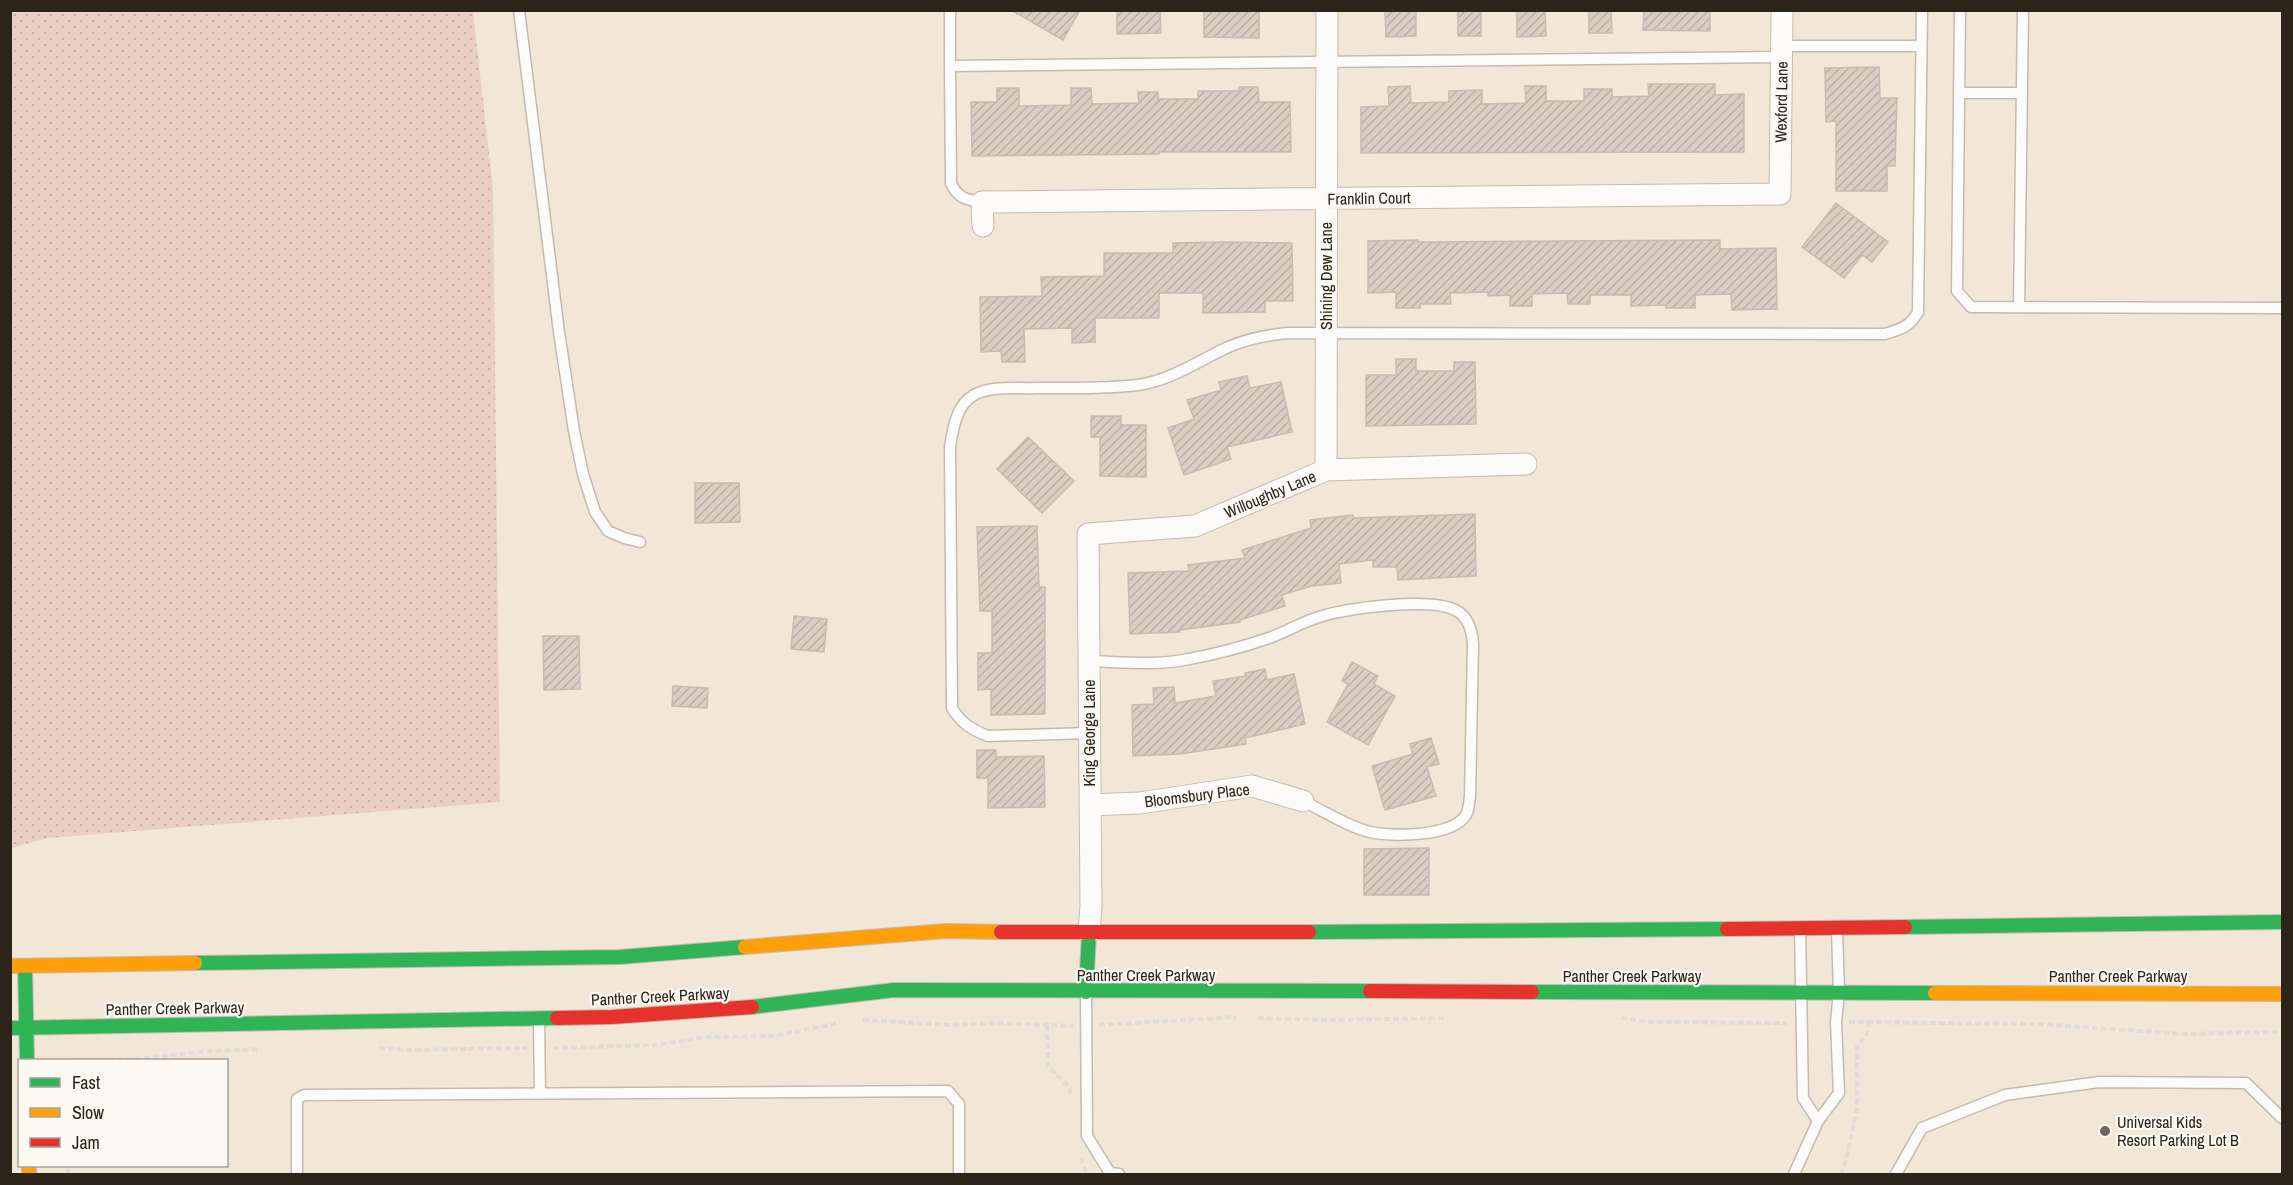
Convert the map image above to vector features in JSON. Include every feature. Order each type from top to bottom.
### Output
[{"type":"main road","points":[[10,966],[620,957],[946,931],[1450,932],[2283,922]]},
{"type":"main road","points":[[1086,992],[1089,933]]},
{"type":"main road","points":[[25,966],[27,1059]]},
{"type":"main road","name":"Panther Creek Parkway","points":[[10,1028],[612,1017],[739,1008],[894,990],[2283,994]]},
{"type":"street","name":"Shining Dew Lane","points":[[1326,471],[1327,10]]},
{"type":"street","name":"Wexford Lane","points":[[1780,194],[1782,10]]},
{"type":"street","name":"Franklin Court","points":[[982,202],[1780,194]]},
{"type":"street","points":[[982,202],[983,226]]},
{"type":"street","name":"Willoughby Lane","points":[[1088,534],[1195,526],[1251,500],[1326,471],[1526,464]]},
{"type":"street","name":"King George Lane","points":[[1088,534],[1091,906],[1089,933]]},
{"type":"street","name":"Bloomsbury Place","points":[[1090,805],[1140,803],[1252,786],[1303,801]]},
{"type":"lane","points":[[519,10],[559,332],[583,474],[595,512],[608,531],[640,542]]},
{"type":"lane","points":[[950,10],[951,183],[955,192],[966,200],[982,202]]},
{"type":"lane","points":[[1089,733],[988,736],[972,730],[959,719],[952,708],[950,447],[954,424],[963,405],[973,395],[992,389],[1108,388],[1141,385],[1167,378],[1227,348],[1258,336],[1288,333],[1885,334],[1903,328],[1912,322],[1918,312],[1922,10]]},
{"type":"lane","points":[[1960,10],[1956,291],[1971,307],[2283,308]]},
{"type":"lane","points":[[2019,308],[2023,10]]},
{"type":"lane","points":[[950,66],[1782,52],[1921,46]]},
{"type":"lane","points":[[1959,93],[2022,93]]},
{"type":"lane","points":[[1089,661],[1148,663],[1186,660],[1229,651],[1270,638],[1318,617],[1371,606],[1443,605],[1456,610],[1472,630],[1473,644],[1470,797],[1466,814],[1458,822],[1428,833],[1382,833],[1356,827],[1303,801]]},
{"type":"lane","points":[[1794,1174],[1818,1121],[1839,1093],[1836,1022],[1839,992],[1838,927]]},
{"type":"lane","points":[[1800,928],[1803,1098],[1818,1121]]},
{"type":"lane","points":[[1086,992],[1088,1136],[1113,1174]]},
{"type":"lane","points":[[538,1018],[540,1094]]},
{"type":"lane","points":[[1896,1174],[1922,1128],[2005,1095],[2099,1082],[2246,1083],[2283,1118]]},
{"type":"lane","points":[[297,1174],[297,1099],[304,1095],[948,1092],[959,1104],[959,1174]]},
{"type":"path","points":[[1108,1025],[1242,1017]]},
{"type":"path","points":[[1252,1017],[1329,1020],[1457,1018]]},
{"type":"path","points":[[1615,1017],[1650,1022],[1780,1023]]},
{"type":"path","points":[[852,1021],[1065,1026]]},
{"type":"path","points":[[1856,1022],[2036,1024],[2184,1034],[2283,1032]]},
{"type":"path","points":[[1840,1174],[1844,1168],[1857,1110],[1857,1047],[1867,1034],[1869,1022]]},
{"type":"path","points":[[566,1048],[656,1045],[707,1037],[773,1036],[843,1023]]},
{"type":"path","points":[[1047,1025],[1048,1066],[1070,1088],[1070,1098]]},
{"type":"path","points":[[373,1047],[408,1050],[522,1048]]},
{"type":"path","points":[[137,1059],[209,1051],[263,1049]]},
{"type":"path","points":[[1079,1153],[1085,1170],[1082,1174]]},
{"type":"shaded area","points":[[11,10],[473,11],[493,190],[500,802],[47,838],[11,848]]},
{"type":"building","points":[[1011,10],[1080,10],[1063,40]]},
{"type":"building","points":[[1117,10],[1160,10],[1161,33],[1117,34]]},
{"type":"building","points":[[1204,10],[1259,10],[1259,38],[1204,37]]},
{"type":"building","points":[[1385,10],[1416,10],[1416,36],[1386,37]]},
{"type":"building","points":[[1458,10],[1481,10],[1481,36],[1458,36]]},
{"type":"building","points":[[1517,10],[1545,10],[1546,36],[1517,37]]},
{"type":"building","points":[[1589,10],[1611,10],[1612,33],[1589,33]]},
{"type":"building","points":[[1644,10],[1710,10],[1710,31],[1643,30]]},
{"type":"building","points":[[1879,67],[1880,98],[1897,98],[1895,166],[1887,166],[1887,191],[1836,191],[1836,121],[1826,122],[1825,68]]},
{"type":"building","points":[[1648,84],[1715,84],[1715,95],[1744,94],[1744,152],[1361,153],[1361,107],[1389,106],[1388,87],[1410,86],[1411,103],[1449,102],[1449,91],[1482,90],[1482,104],[1526,103],[1525,86],[1546,86],[1546,101],[1584,101],[1584,89],[1612,89],[1612,97],[1649,96]]},
{"type":"building","points":[[1239,87],[1258,87],[1259,102],[1290,102],[1291,152],[972,156],[971,102],[997,102],[997,88],[1019,88],[1019,106],[1071,105],[1071,88],[1091,88],[1092,104],[1139,103],[1138,92],[1158,92],[1158,99],[1198,99],[1198,91],[1239,91]]},
{"type":"building","points":[[1836,203],[1888,242],[1872,262],[1862,255],[1844,278],[1802,247]]},
{"type":"building","points":[[1418,240],[1418,242],[1720,240],[1720,249],[1776,248],[1777,309],[1732,310],[1731,294],[1695,295],[1695,308],[1666,308],[1666,305],[1631,306],[1631,295],[1590,295],[1590,304],[1568,304],[1567,293],[1532,294],[1532,306],[1510,306],[1510,295],[1488,296],[1488,292],[1450,293],[1451,304],[1420,304],[1420,308],[1396,308],[1396,292],[1368,293],[1368,241]]},
{"type":"building","points":[[1173,243],[1292,243],[1293,301],[1265,301],[1265,312],[1203,313],[1203,293],[1159,293],[1159,318],[1095,318],[1095,342],[1072,343],[1072,328],[1024,329],[1025,362],[1002,362],[1001,351],[981,352],[980,297],[1042,296],[1041,277],[1104,276],[1104,253],[1173,253]]},
{"type":"building","points":[[1396,359],[1416,359],[1416,371],[1454,371],[1454,362],[1475,362],[1476,424],[1366,426],[1366,375],[1396,375]]},
{"type":"building","points":[[1247,376],[1250,388],[1281,382],[1292,432],[1227,447],[1231,459],[1184,475],[1168,428],[1194,419],[1187,400],[1221,390],[1219,382]]},
{"type":"building","points":[[1091,416],[1121,416],[1121,425],[1146,425],[1146,477],[1100,476],[1100,437],[1091,437]]},
{"type":"building","points":[[1028,437],[1074,481],[1042,513],[997,469]]},
{"type":"building","points":[[695,483],[739,483],[740,522],[695,523]]},
{"type":"building","points":[[1475,514],[1476,576],[1398,580],[1397,567],[1373,567],[1373,560],[1339,564],[1341,583],[1311,586],[1282,595],[1285,606],[1240,620],[1240,622],[1180,630],[1180,632],[1130,634],[1128,573],[1189,571],[1188,565],[1245,558],[1242,550],[1311,528],[1310,520],[1353,515],[1354,518]]},
{"type":"building","points":[[1037,526],[1039,587],[1045,587],[1045,714],[991,715],[991,689],[978,690],[978,653],[992,653],[992,611],[980,611],[977,527]]},
{"type":"building","points":[[794,616],[827,619],[824,652],[791,649]]},
{"type":"building","points":[[543,636],[579,636],[580,689],[544,690]]},
{"type":"building","points":[[1352,662],[1378,676],[1374,684],[1395,696],[1368,745],[1327,722],[1348,684],[1342,681]]},
{"type":"building","points":[[1265,669],[1267,680],[1294,674],[1305,724],[1245,738],[1246,744],[1180,754],[1133,756],[1132,705],[1154,704],[1153,688],[1174,687],[1175,703],[1216,696],[1213,681],[1246,676],[1245,673]]},
{"type":"building","points":[[673,686],[708,688],[707,708],[672,706]]},
{"type":"building","points":[[1431,738],[1439,764],[1427,767],[1436,796],[1385,810],[1372,766],[1413,754],[1410,744]]},
{"type":"building","points":[[977,750],[996,750],[996,757],[1044,756],[1045,807],[988,808],[988,778],[977,778]]},
{"type":"building","points":[[1429,848],[1429,895],[1364,895],[1364,849]]},
{"type":"traffic: fast","points":[[1905,927],[2282,922]]},
{"type":"traffic: fast","points":[[1309,932],[1727,929]]},
{"type":"traffic: fast","points":[[1086,992],[1089,933]]},
{"type":"traffic: fast","points":[[195,963],[620,957],[745,947]]},
{"type":"traffic: fast","points":[[25,966],[27,1059]]},
{"type":"traffic: fast","points":[[752,1007],[894,990],[1370,991]]},
{"type":"traffic: fast","points":[[1532,992],[1935,993]]},
{"type":"traffic: fast","points":[[10,1028],[557,1018]]},
{"type":"traffic: slow","points":[[745,947],[946,931],[1001,932]]},
{"type":"traffic: slow","points":[[10,966],[195,963]]},
{"type":"traffic: slow","points":[[1935,993],[2282,994]]},
{"type":"traffic: slow","points":[[29,1167],[29,1174]]},
{"type":"traffic: jam","points":[[1727,929],[1905,927]]},
{"type":"traffic: jam","points":[[1001,932],[1309,932]]},
{"type":"traffic: jam","points":[[1370,991],[1532,992]]},
{"type":"traffic: jam","points":[[557,1018],[612,1017],[752,1007]]},
{"type":"place","name":"Universal Kids Resort Parking Lot B","points":[[2105,1131]]}]
